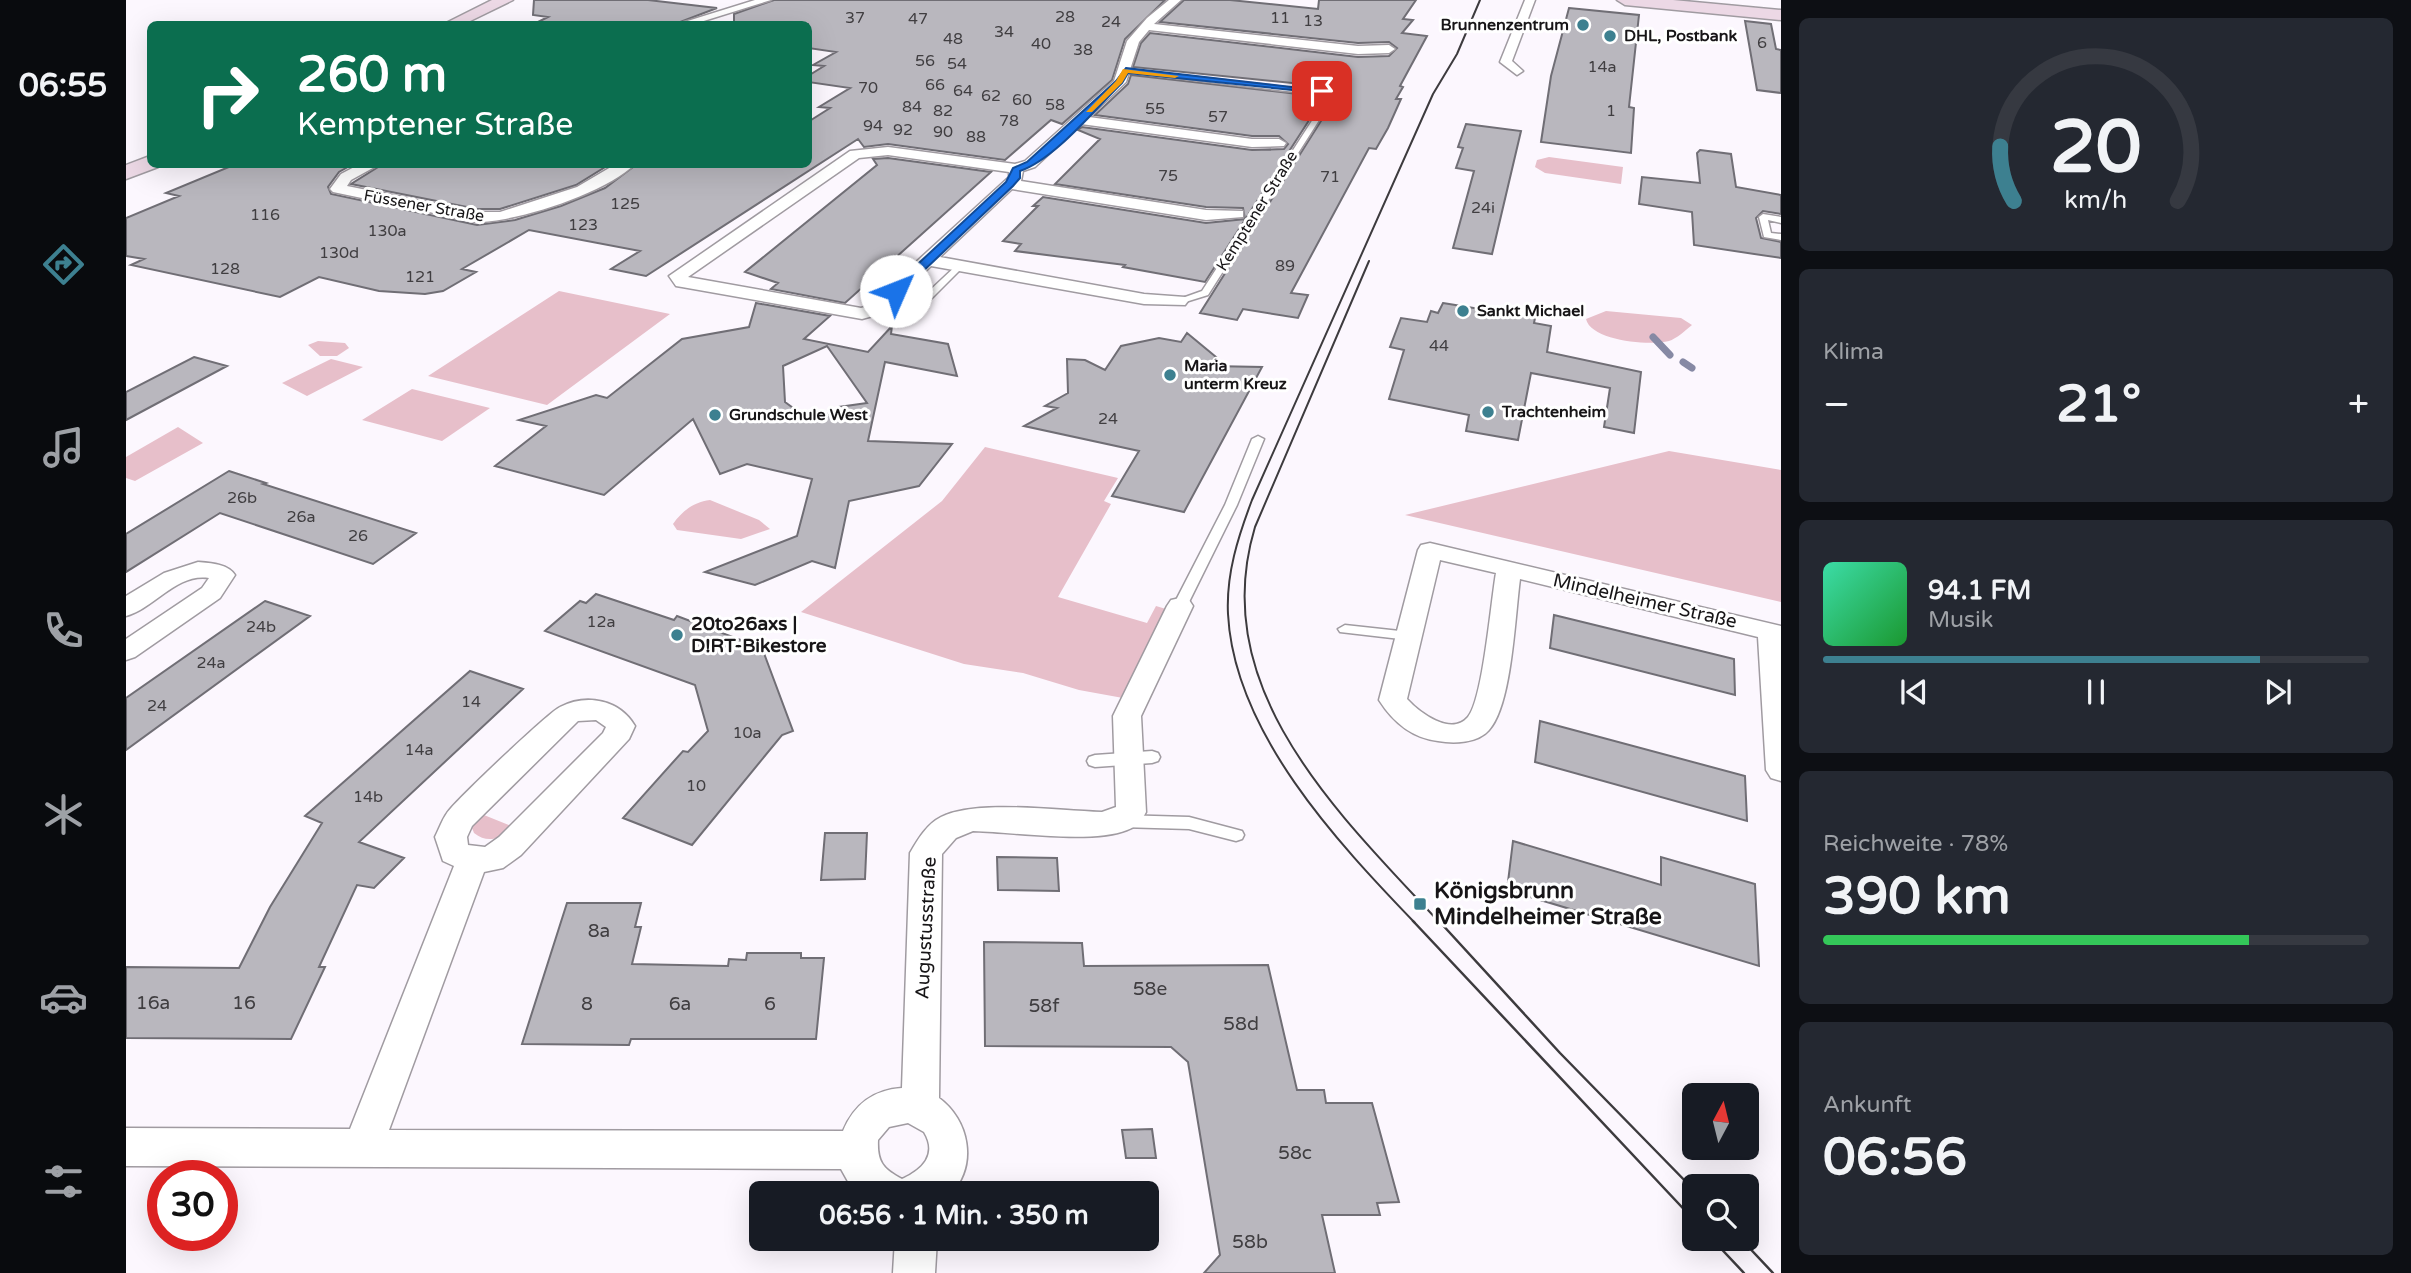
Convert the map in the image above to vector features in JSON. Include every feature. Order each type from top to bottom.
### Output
[{"type":"street","points":[[459,21],[505,0]]},
{"type":"street","points":[[694,21],[766,0]]},
{"type":"street","name":"Kemptener Straße","points":[[1176,0],[1133,41],[1120,82],[1013,177],[874,310],[852,314],[682,282],[678,276],[855,154],[888,151],[1013,177],[1206,215],[1245,216]]},
{"type":"street","points":[[1517,71],[1506,62],[1530,0]]},
{"type":"street","points":[[1625,0],[1781,12]]},
{"type":"street","points":[[1680,0],[1781,12]]},
{"type":"street","points":[[1146,26],[1358,50],[1389,49]]},
{"type":"street","name":"Kemptener Straße","points":[[1078,120],[1252,143],[1279,143]]},
{"type":"street","points":[[126,173],[147,163]]},
{"type":"street","name":"Füssener Straße","points":[[365,168],[346,177],[339,183],[338,189],[477,217],[501,217],[582,190],[621,168]]},
{"type":"street","name":"Kemptener Straße","points":[[927,260],[1144,299],[1179,301]]},
{"type":"street","name":"Mindelheimer Straße","points":[[1509,568],[1489,697],[1482,720],[1467,732],[1435,732],[1407,719],[1393,700],[1430,550],[1509,568],[1776,632]]},
{"type":"street","points":[[126,608],[184,573],[208,568],[223,575],[211,593],[126,651]]},
{"type":"street","points":[[1119,821],[1131,812],[1141,758],[1127,716],[1180,606]]},
{"type":"street","points":[[1776,632],[1781,770]]},
{"type":"street","points":[[590,708],[607,711],[614,717],[621,726],[615,739],[510,846],[492,859],[472,861],[454,852],[451,837],[459,819],[569,714],[590,708]]},
{"type":"street","name":"Augustusstraße","points":[[920,1107],[926,853],[933,841],[957,821],[973,819],[1102,824],[1119,821]]},
{"type":"street","points":[[363,1147],[472,861]]},
{"type":"street","points":[[868,1181],[864,1177],[856,1150],[859,1136],[877,1113],[906,1104],[920,1107],[934,1115],[944,1126],[950,1140],[951,1156],[945,1171],[937,1181]]},
{"type":"street","points":[[126,1147],[856,1150]]},
{"type":"street","points":[[914,1273],[915,1251]]},
{"type":"lane","points":[[822,30],[831,31]]},
{"type":"lane","name":"Kemptener Straße","points":[[1126,70],[1322,91],[1332,95],[1299,145],[1245,216],[1205,293],[1179,301]]},
{"type":"lane","points":[[1279,143],[1299,145]]},
{"type":"lane","points":[[1781,220],[1763,217],[1767,235],[1781,237]]},
{"type":"lane","points":[[903,322],[959,266]]},
{"type":"lane","points":[[896,291],[928,297]]},
{"type":"lane","points":[[1180,606],[1231,505],[1258,439]]},
{"type":"lane","points":[[1345,629],[1409,636]]},
{"type":"lane","points":[[1095,761],[1141,758]]},
{"type":"lane","points":[[1119,821],[1189,823],[1236,835]]},
{"type":"shaded area","points":[[1549,157],[1623,167],[1621,184],[1545,173],[1535,167],[1537,160]]},
{"type":"shaded area","points":[[559,291],[670,314],[547,405],[428,376]]},
{"type":"shaded area","points":[[1606,311],[1681,318],[1692,325],[1669,341],[1649,343],[1622,340],[1598,332],[1586,319]]},
{"type":"shaded area","points":[[318,341],[345,343],[349,348],[337,356],[320,356],[308,345]]},
{"type":"shaded area","points":[[331,359],[363,367],[307,396],[282,383]]},
{"type":"shaded area","points":[[412,389],[490,408],[442,441],[362,420]]},
{"type":"shaded area","points":[[178,427],[203,443],[135,481],[126,478],[126,457]]},
{"type":"shaded area","points":[[985,447],[1118,478],[1104,501],[1111,504],[1058,597],[1147,623],[1156,606],[1166,609],[1123,698],[1079,690],[1023,673],[964,664],[801,612],[942,501]]},
{"type":"shaded area","points":[[1669,451],[1781,470],[1781,602],[1405,515]]},
{"type":"shaded area","points":[[710,500],[759,520],[770,529],[741,539],[677,530],[673,524],[684,511]]},
{"type":"shaded area","points":[[479,813],[516,828],[495,838],[480,837],[472,828]]},
{"type":"building","points":[[534,0],[648,0],[717,8],[683,21],[540,21],[548,17],[533,15]]},
{"type":"building","points":[[774,0],[1165,0],[1125,39],[1112,80],[1062,124],[1051,120],[1005,160],[888,144],[864,147],[858,139],[646,276],[611,269],[640,251],[529,230],[462,269],[476,272],[443,291],[425,294],[379,291],[319,277],[280,297],[131,265],[144,259],[126,256],[126,218],[179,196],[166,193],[226,168],[346,168],[339,172],[328,187],[331,194],[477,225],[515,220],[561,206],[605,188],[632,168],[812,168],[812,119],[830,108],[819,107],[850,88],[812,83],[812,74],[824,66],[813,65],[836,52],[812,49],[812,21],[734,21],[734,14]]},
{"type":"building","points":[[1184,0],[1230,0],[1318,9],[1319,0],[1416,0],[1403,19],[1413,20],[1402,33],[1427,36],[1400,86],[1403,87],[1396,99],[1401,99],[1388,128],[1376,149],[1369,148],[1291,293],[1308,295],[1298,318],[1243,309],[1237,320],[1200,313],[1338,94],[1322,86],[1133,67],[1141,43],[1150,33],[1358,57],[1389,56],[1397,48],[1389,42],[1358,43],[1160,22]]},
{"type":"building","points":[[1569,8],[1639,15],[1629,107],[1634,108],[1631,153],[1541,142],[1551,76]]},
{"type":"building","points":[[1745,21],[1771,24],[1776,49],[1781,50],[1781,93],[1757,90]]},
{"type":"building","points":[[1131,75],[1324,97],[1205,282],[1123,267],[1125,265],[1015,251],[1021,244],[1003,241],[1038,206],[1033,206],[1043,197],[1206,223],[1245,219],[1243,208],[1206,207],[1055,184],[1100,139],[1078,130],[1082,127],[1252,150],[1284,149],[1288,144],[1279,136],[1252,136],[1095,115],[1128,84]]},
{"type":"building","points":[[1466,124],[1521,131],[1492,254],[1453,248],[1474,171],[1456,168],[1463,148],[1458,147]]},
{"type":"building","points":[[1700,150],[1731,154],[1736,187],[1781,195],[1781,214],[1763,211],[1756,218],[1761,238],[1781,242],[1781,258],[1694,245],[1692,212],[1639,204],[1642,177],[1700,183],[1697,153]]},
{"type":"building","points":[[888,158],[991,172],[845,303],[771,289],[778,283],[745,272],[877,165],[873,159]]},
{"type":"building","points":[[377,168],[604,168],[576,185],[500,209],[477,209],[351,184]]},
{"type":"building","name":"Grundschule West","points":[[756,303],[830,316],[804,339],[868,352],[892,326],[891,334],[948,344],[957,376],[885,362],[868,441],[952,444],[919,486],[849,501],[835,568],[812,561],[755,585],[705,572],[797,536],[812,479],[747,464],[720,474],[693,419],[604,495],[495,466],[546,426],[519,420],[596,395],[607,398],[682,339],[749,327]],"holes":[[[827,346],[867,403],[839,407],[837,414],[800,413],[785,402],[783,366]]]},
{"type":"building","points":[[1443,303],[1535,318],[1534,323],[1551,326],[1547,352],[1641,372],[1634,433],[1604,427],[1610,388],[1531,373],[1518,440],[1466,431],[1469,415],[1389,399],[1404,350],[1390,347],[1401,318],[1427,322],[1431,311],[1438,313]]},
{"type":"building","points":[[1187,333],[1216,357],[1211,366],[1262,367],[1184,512],[1112,496],[1139,451],[1024,426],[1057,408],[1045,406],[1068,393],[1067,359],[1085,360],[1105,370],[1121,346],[1159,338],[1181,342]]},
{"type":"building","points":[[194,357],[227,366],[126,420],[126,392]]},
{"type":"building","points":[[229,471],[416,533],[373,564],[220,513],[126,572],[126,534]]},
{"type":"building","points":[[596,594],[674,620],[677,616],[762,648],[793,731],[782,735],[692,845],[623,818],[683,751],[688,752],[708,731],[695,685],[545,631],[580,601],[586,603]]},
{"type":"building","points":[[265,601],[310,616],[126,750],[126,698]]},
{"type":"building","points":[[1554,615],[1734,659],[1735,695],[1550,648]]},
{"type":"building","points":[[470,671],[523,689],[359,842],[404,858],[374,888],[357,885],[319,967],[325,967],[291,1039],[126,1038],[126,967],[239,968],[270,907],[322,823],[305,816]]},
{"type":"building","points":[[1540,721],[1745,776],[1747,821],[1535,762]]},
{"type":"building","points":[[825,833],[867,833],[865,879],[821,880]]},
{"type":"building","points":[[1513,841],[1661,885],[1661,857],[1755,884],[1759,966],[1507,890]]},
{"type":"building","points":[[997,857],[1057,858],[1059,891],[998,890]]},
{"type":"building","points":[[567,903],[641,903],[635,927],[641,927],[632,964],[728,966],[729,959],[746,960],[747,953],[801,953],[801,958],[824,958],[816,1039],[631,1039],[629,1045],[522,1044]]},
{"type":"building","points":[[984,942],[1082,943],[1084,966],[1268,965],[1297,1090],[1324,1090],[1326,1103],[1372,1103],[1399,1202],[1377,1203],[1380,1215],[1322,1215],[1335,1273],[1204,1273],[1220,1255],[1188,1062],[1171,1047],[985,1046]]},
{"type":"building","points":[[1152,1129],[1156,1158],[1126,1158],[1122,1130]]},
{"type":"waterway","points":[[1653,337],[1670,355]]},
{"type":"waterway","points":[[1683,362],[1692,368]]},
{"type":"tram line","points":[[1415,923],[1323,821],[1269,742],[1249,701],[1235,658],[1228,599],[1234,556],[1252,500],[1433,94],[1457,54],[1480,0]]},
{"type":"tram line","points":[[1369,261],[1255,527],[1245,586],[1249,642],[1266,695],[1292,746],[1325,793],[1362,838],[1440,923]]},
{"type":"tram line","points":[[1413,921],[1682,1207]]},
{"type":"tram line","points":[[1439,921],[1560,1053],[1682,1178]]},
{"type":"tram line","points":[[1723,1251],[1744,1273]]},
{"type":"tram line","points":[[1752,1251],[1773,1273]]},
{"type":"slow traffic","points":[[1089,110],[1120,82],[1126,70],[1175,76]]},
{"type":"place","name":"Brunnenzentrum","points":[[1583,25]]},
{"type":"place","name":"DHL, Postbank","points":[[1610,36]]},
{"type":"place","name":"Sankt Michael","points":[[1463,311]]},
{"type":"place","name":"Maria unterm Kreuz","points":[[1170,375]]},
{"type":"place","name":"Trachtenheim","points":[[1488,412]]},
{"type":"place","name":"Grundschule West","points":[[715,415]]},
{"type":"place","name":"20to26axs | D!RT-Bikestore","points":[[677,635]]},
{"type":"place","name":"Königsbrunn Mindelheimer Straße","points":[[1420,904]]},
{"type":"route","points":[[896,291],[1016,178],[1016,170],[1030,164],[1120,82],[1126,70],[1311,92],[1322,91]]}]
